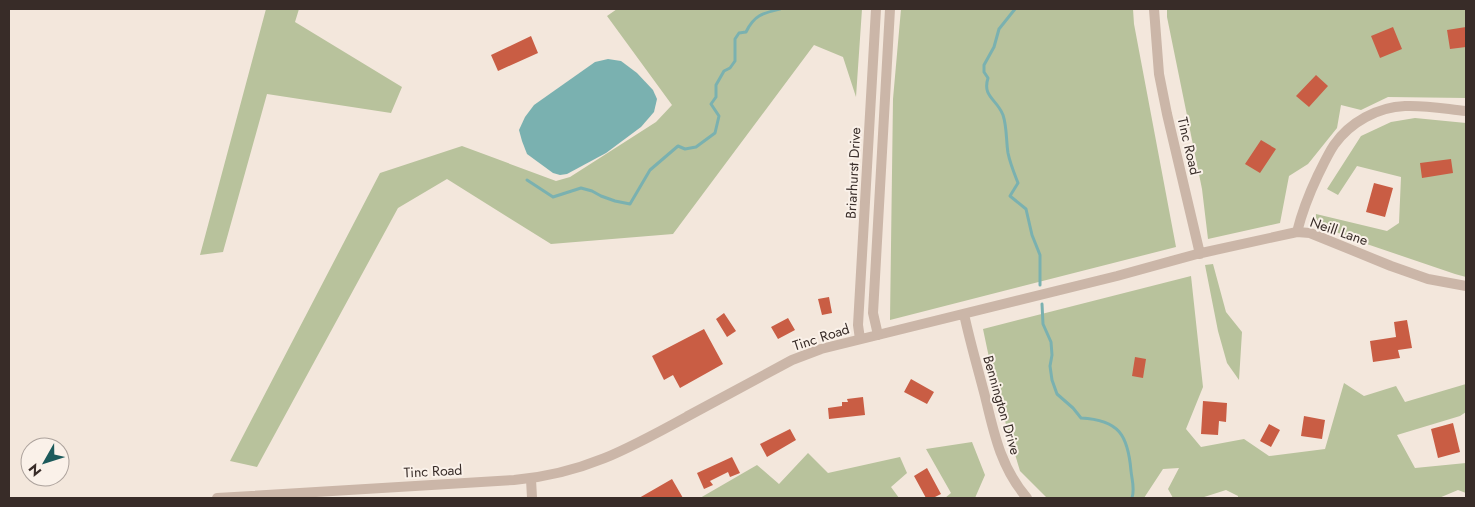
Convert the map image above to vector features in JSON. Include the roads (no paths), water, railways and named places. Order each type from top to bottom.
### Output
[{"type":"street","name":"Briarhurst Drive","points":[[860,339],[858,325],[876,9]]},
{"type":"street","name":"Briarhurst Drive","points":[[878,335],[873,313],[890,9]]},
{"type":"street","name":"Tinc Road","points":[[217,498],[530,479],[575,470],[608,458],[645,440],[792,360],[821,349],[1200,254],[1159,74],[1154,9]]},
{"type":"street","points":[[1297,232],[1303,207],[1328,156],[1342,134],[1355,124],[1375,113],[1405,106],[1426,106],[1466,111]]},
{"type":"street","name":"Neill Lane","points":[[1200,254],[1297,232],[1310,233],[1428,279],[1466,286]]},
{"type":"street","name":"Bennington Drive","points":[[964,314],[995,438],[1003,461],[1014,481],[1028,498]]},
{"type":"street","points":[[530,479],[532,498]]},
{"type":"water","points":[[608,59],[621,61],[637,73],[653,90],[657,99],[654,112],[641,127],[606,153],[567,174],[553,173],[527,154],[519,130],[525,117],[534,105],[595,62]]},
{"type":"waterway","points":[[527,180],[553,197],[581,188],[615,201],[630,204],[650,170],[678,146],[685,149],[696,147],[715,133],[719,116],[711,104],[716,97],[716,85],[724,71],[730,68],[735,61],[735,39],[739,33],[746,32],[756,18],[780,9]]},
{"type":"waterway","points":[[1015,9],[999,29],[994,47],[984,65],[984,72],[988,78],[987,90],[1003,115],[1008,153],[1018,183],[1010,196],[1026,209],[1032,235],[1040,255],[1040,285]]},
{"type":"waterway","points":[[1042,304],[1043,324],[1051,342],[1052,355],[1050,366],[1057,394],[1081,418],[1104,422],[1113,426],[1119,432],[1124,439],[1130,458],[1132,498]]}]
